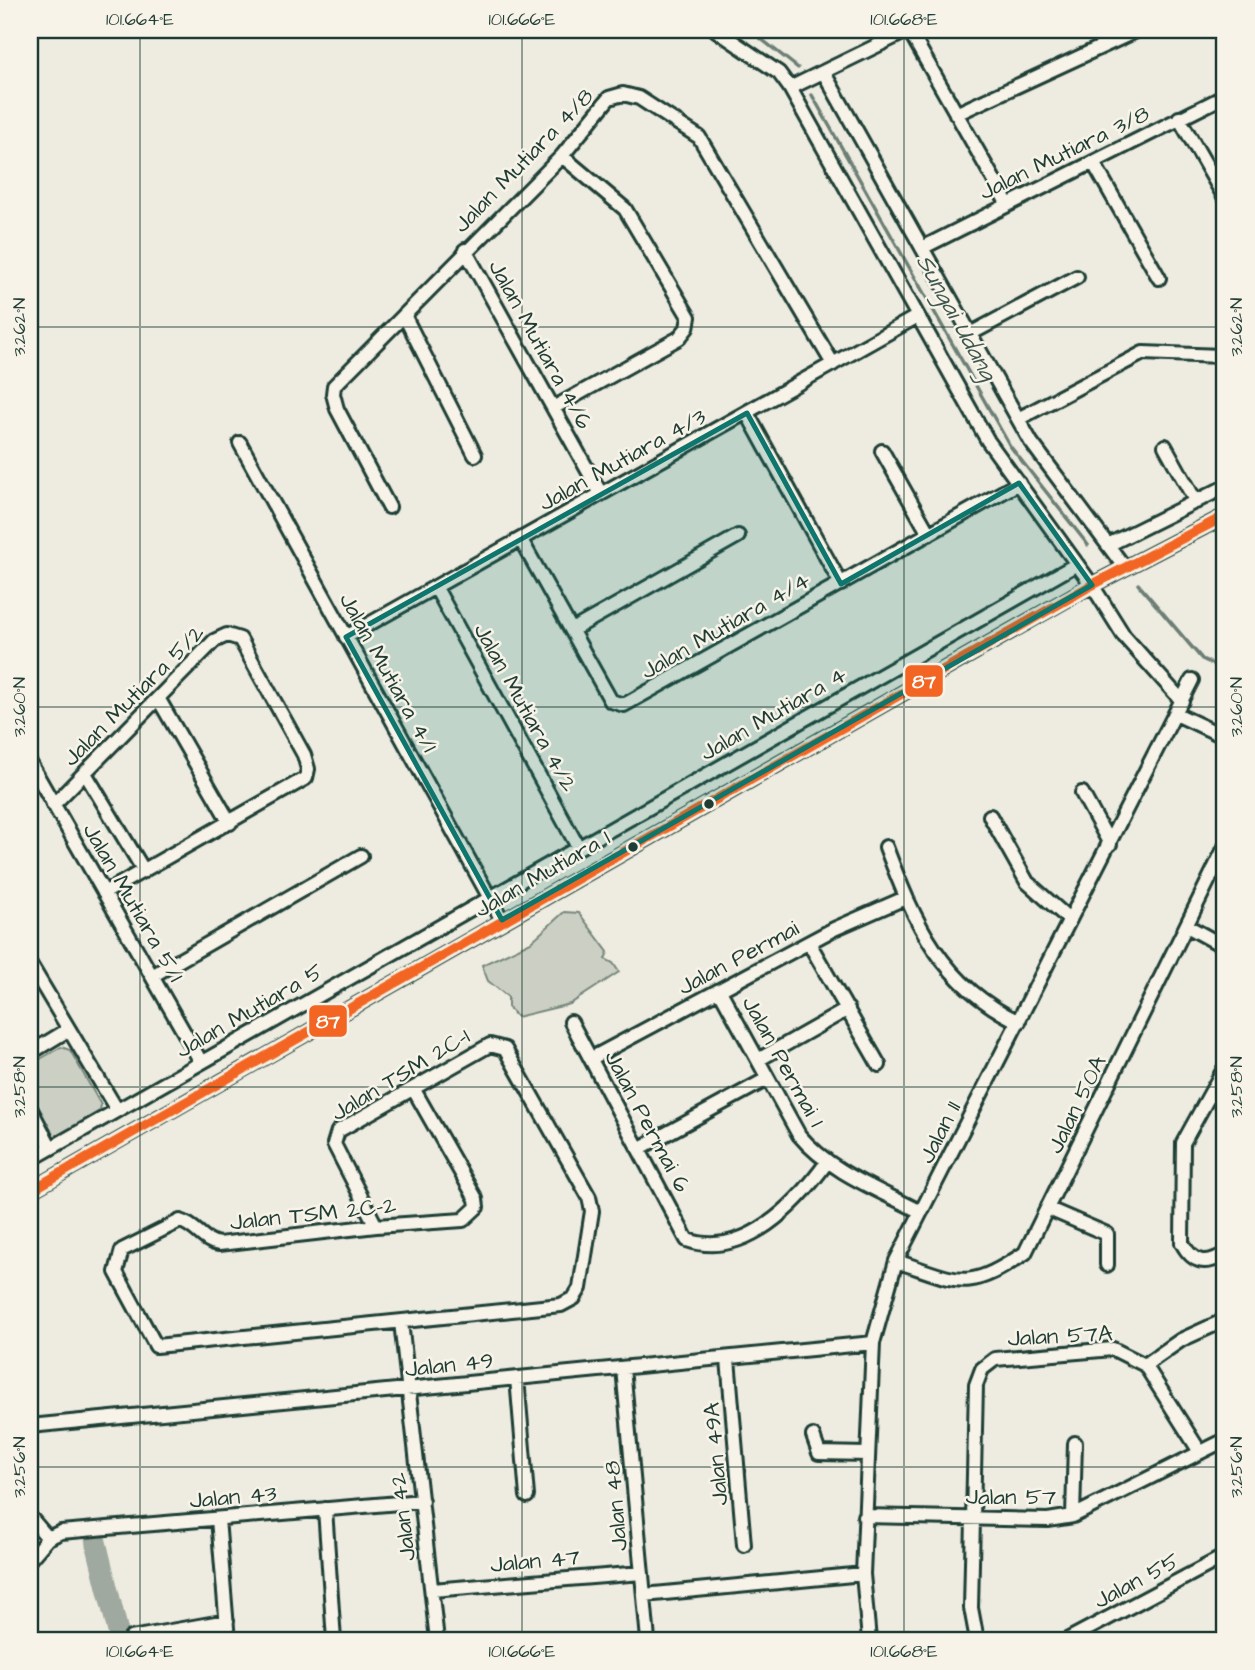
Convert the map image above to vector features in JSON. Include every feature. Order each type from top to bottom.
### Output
[{"type":"street","points":[[716,30],[779,73],[790,88],[988,441],[1092,585],[1124,636],[1182,701]]},
{"type":"street","points":[[790,88],[909,30],[1007,203]]},
{"type":"street","points":[[956,114],[1138,30]]},
{"type":"street","points":[[824,73],[1031,442],[1125,568]]},
{"type":"street","name":"Jalan Mutiara 4/8","points":[[389,507],[333,394],[334,386],[465,250],[562,156],[609,98],[623,94],[639,98],[699,137],[833,364]]},
{"type":"street","name":"Jalan Mutiara 3/8","points":[[922,248],[1007,203],[1225,96]]},
{"type":"street","points":[[1179,118],[1225,198]]},
{"type":"street","points":[[553,408],[680,338],[687,328],[689,317],[625,209],[562,156]]},
{"type":"street","points":[[1093,162],[1159,278]]},
{"type":"street","name":"Jalan Mutiara 4/6","points":[[465,250],[601,494]]},
{"type":"street","points":[[970,334],[1077,277]]},
{"type":"street","points":[[404,315],[475,455]]},
{"type":"street","name":"Jalan Mutiara 4/3","points":[[346,638],[918,316]]},
{"type":"street","points":[[1018,419],[1143,353],[1221,356],[1225,360]]},
{"type":"street","points":[[747,413],[841,584]]},
{"type":"street","name":"Jalan Mutiara 4/1","points":[[240,443],[502,920]]},
{"type":"street","points":[[1165,446],[1196,502]]},
{"type":"street","points":[[882,451],[929,534]]},
{"type":"street","name":"Jalan Mutiara 4/4","points":[[521,540],[611,701],[624,705],[1019,483]]},
{"type":"street","points":[[1108,545],[1225,487]]},
{"type":"street","name":"Jalan Mutiara 1","points":[[30,1191],[1092,585],[1224,518]]},
{"type":"street","points":[[572,630],[738,536]]},
{"type":"street","name":"Jalan Mutiara 4","points":[[489,897],[1077,564]]},
{"type":"street","name":"Jalan Mutiara 4/2","points":[[436,588],[578,847]]},
{"type":"street","name":"Jalan Mutiara 5/2","points":[[53,805],[214,640],[227,635],[240,639],[304,754],[308,769],[303,781],[104,893]]},
{"type":"street","name":"Jalan 11","points":[[869,1640],[863,1574],[873,1343],[896,1261],[1192,680]]},
{"type":"street","points":[[158,698],[230,822]]},
{"type":"street","points":[[1176,714],[1225,737]]},
{"type":"street","name":"Jalan Mutiara 5/1","points":[[30,763],[201,1062]]},
{"type":"street","points":[[85,773],[144,871]]},
{"type":"street","points":[[1082,793],[1110,844]]},
{"type":"street","points":[[990,816],[1027,882],[1070,920]]},
{"type":"street","points":[[886,847],[905,898],[957,982],[989,1007],[1019,1022]]},
{"type":"street","name":"Jalan 50A","points":[[896,1261],[962,1282],[993,1274],[1025,1253],[1225,847]]},
{"type":"street","points":[[152,976],[362,856]]},
{"type":"street","name":"Jalan Mutiara 5","points":[[30,1160],[489,897]]},
{"type":"street","name":"Jalan Permai","points":[[592,1058],[808,943],[905,898]]},
{"type":"street","points":[[1187,926],[1225,947]]},
{"type":"street","points":[[808,943],[879,1065]]},
{"type":"street","points":[[30,964],[117,1110]]},
{"type":"street","name":"Jalan Permai 1","points":[[720,991],[799,1135],[827,1162],[921,1212]]},
{"type":"street","points":[[758,1060],[848,1009]]},
{"type":"street","name":"Jalan Permai 6","points":[[571,1022],[687,1240],[710,1246],[746,1235],[777,1219],[806,1192],[827,1162]]},
{"type":"street","points":[[30,1053],[68,1030]]},
{"type":"street","name":"Jalan TSM 2C-1","points":[[116,1272],[156,1346],[561,1305],[574,1297],[580,1288],[591,1226],[589,1197],[505,1049],[490,1045],[414,1090],[338,1130],[334,1144],[376,1226]]},
{"type":"street","points":[[1225,1067],[1183,1143],[1182,1243],[1190,1257],[1198,1262],[1214,1261],[1225,1254]]},
{"type":"street","points":[[640,1148],[767,1079]]},
{"type":"street","name":"Jalan TSM 2C-2","points":[[116,1272],[122,1250],[174,1222],[187,1223],[211,1243],[219,1244],[376,1226],[463,1220],[477,1207],[476,1199],[414,1090]]},
{"type":"street","points":[[30,1108],[51,1148]]},
{"type":"street","points":[[1049,1209],[1107,1234],[1107,1265]]},
{"type":"street","points":[[1200,1452],[1145,1365],[1181,1340],[1225,1320]]},
{"type":"street","points":[[401,1322],[407,1389]]},
{"type":"street","name":"Jalan 49","points":[[30,1426],[873,1343]]},
{"type":"street","name":"Jalan 57A","points":[[977,1640],[971,1608],[972,1518],[976,1385],[982,1369],[995,1359],[1113,1349],[1145,1365]]},
{"type":"street","name":"Jalan 49A","points":[[728,1359],[744,1545]]},
{"type":"street","name":"Jalan 48","points":[[623,1368],[648,1640]]},
{"type":"street","points":[[517,1378],[527,1496]]},
{"type":"street","name":"Jalan 42","points":[[407,1389],[437,1640]]},
{"type":"street","points":[[814,1436],[819,1453],[867,1454]]},
{"type":"street","name":"Jalan 57","points":[[864,1516],[1048,1520],[1073,1516],[1225,1440]]},
{"type":"street","points":[[1073,1516],[1075,1443]]},
{"type":"street","name":"Jalan 43","points":[[48,1538],[61,1532],[422,1501]]},
{"type":"street","points":[[325,1509],[334,1640]]},
{"type":"street","points":[[30,1517],[48,1538],[30,1559]]},
{"type":"street","points":[[218,1519],[228,1640]]},
{"type":"street","name":"Jalan 55","points":[[1067,1640],[1225,1556]]},
{"type":"street","name":"Jalan 47","points":[[432,1590],[642,1573]]},
{"type":"street","points":[[644,1595],[863,1574]]},
{"type":"street","points":[[131,1638],[227,1621]]},
{"type":"highlighted area","points":[[747,413],[841,584],[1019,483],[1092,585],[633,846],[502,920],[346,637]]},
{"type":"shaded area","points":[[564,912],[579,913],[608,952],[605,959],[613,963],[619,972],[570,1004],[517,1017],[508,1007],[508,997],[488,981],[482,965],[531,942]]},
{"type":"shaded area","points":[[61,1047],[70,1050],[101,1105],[99,1116],[54,1140],[30,1097],[30,1065]]},
{"type":"waterway","name":"Sungai Udang","points":[[750,30],[798,68]]},
{"type":"waterway","name":"Sungai Udang","points":[[812,95],[1010,446],[1088,545]]},
{"type":"waterway","name":"Sungai Udang","points":[[1138,584],[1202,659],[1225,670]]},
{"type":"waterway","points":[[95,1538],[120,1640]]},
{"type":"transit line","name":"87","points":[[30,1191],[1092,585],[1225,516]]}]
